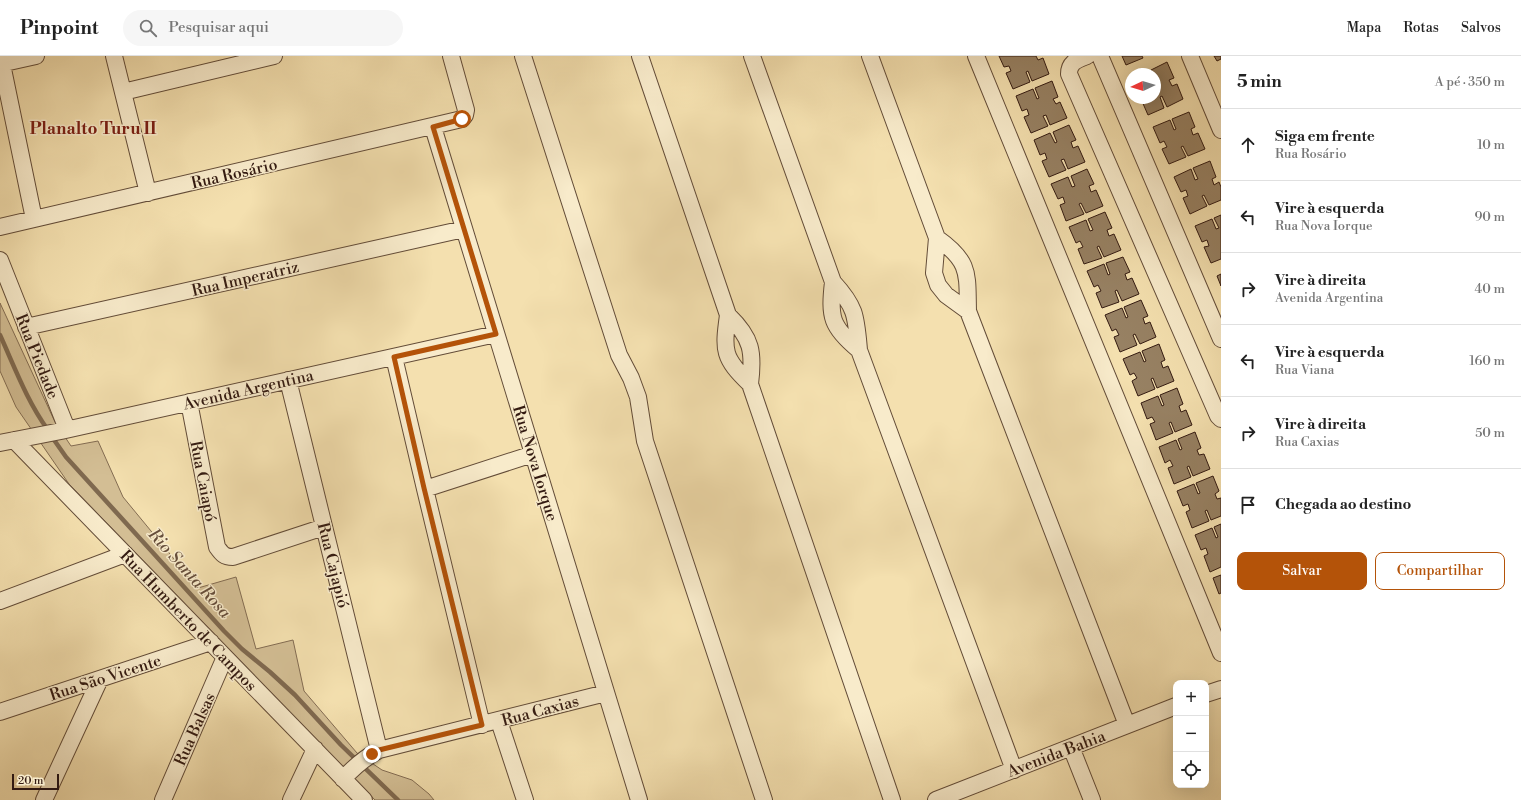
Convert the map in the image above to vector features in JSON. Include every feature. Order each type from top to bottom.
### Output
[{"type":"street","points":[[34,219],[1,64],[36,56]]},
{"type":"street","points":[[114,56],[148,193]]},
{"type":"street","points":[[123,92],[274,56]]},
{"type":"street","name":"Rua Rosário","points":[[0,227],[462,119],[466,110],[451,56]]},
{"type":"street","points":[[523,56],[619,355],[631,378],[638,397],[646,441],[764,800]]},
{"type":"street","points":[[640,56],[728,315],[726,347],[729,361],[750,384]]},
{"type":"street","points":[[752,56],[833,282],[846,296],[853,308],[856,320],[859,350],[1011,763]]},
{"type":"street","points":[[870,56],[937,238],[934,259],[934,274],[938,285],[946,295],[968,311]]},
{"type":"street","points":[[976,56],[1221,654]]},
{"type":"street","points":[[1087,56],[1074,61],[1068,74],[1215,409],[1221,419]]},
{"type":"street","points":[[1100,56],[1221,339]]},
{"type":"street","points":[[1190,56],[1221,130]]},
{"type":"street","name":"Rua Nova Iorque","points":[[433,127],[639,800]]},
{"type":"street","name":"Rua Imperatriz","points":[[26,327],[464,229]]},
{"type":"street","points":[[937,238],[951,248],[961,259],[967,273],[968,311],[1125,719]]},
{"type":"street","name":"Rua Piedade","points":[[0,260],[64,430]]},
{"type":"street","points":[[833,282],[831,300],[832,314],[837,329],[845,339],[859,350]]},
{"type":"street","points":[[728,315],[744,332],[749,344],[752,356],[750,384],[892,800]]},
{"type":"street","name":"Avenida Argentina","points":[[7,441],[64,430],[496,334]]},
{"type":"street","points":[[394,357],[424,488],[482,725]]},
{"type":"street","name":"Rua Cajapió","points":[[288,380],[376,752]]},
{"type":"street","name":"Rua Caiapó","points":[[189,402],[217,547],[222,554],[226,557],[233,557],[324,527]]},
{"type":"street","name":"Rua Humberto de Campos","points":[[7,441],[125,554],[315,749],[346,775],[364,800]]},
{"type":"street","points":[[424,488],[533,454]]},
{"type":"street","points":[[0,601],[125,554]]},
{"type":"street","name":"Rua São Vicente","points":[[0,712],[210,642]]},
{"type":"street","name":"Rua Balsas","points":[[164,800],[226,658]]},
{"type":"street","points":[[44,800],[100,679]]},
{"type":"street","points":[[1209,693],[1221,688]]},
{"type":"street","name":"Rua Caxias","points":[[346,775],[376,752],[606,693]]},
{"type":"street","name":"Avenida Bahia","points":[[936,800],[1011,763],[1071,747],[1125,719],[1173,707]]},
{"type":"street","points":[[499,721],[525,800]]},
{"type":"street","points":[[1071,747],[1092,800]]},
{"type":"street","points":[[291,800],[315,749]]},
{"type":"shaded area","points":[[0,303],[55,422],[71,446],[98,441],[123,497],[198,588],[236,577],[256,649],[293,640],[304,691],[357,753],[382,770],[412,780],[434,800],[375,800],[69,484],[16,407],[0,371]]},
{"type":"building","points":[[999,56],[1036,56],[1038,60],[1043,58],[1049,74],[1032,81],[1028,71],[1026,72],[1030,82],[1013,89],[1006,73],[1011,71],[1009,66],[1004,67]]},
{"type":"building","points":[[1122,56],[1142,56],[1143,58],[1126,65]]},
{"type":"building","points":[[1214,56],[1221,56],[1221,59],[1217,61]]},
{"type":"building","points":[[1167,62],[1174,78],[1169,80],[1172,86],[1177,84],[1183,99],[1167,107],[1161,96],[1161,68],[1155,68]]},
{"type":"building","points":[[1052,81],[1058,97],[1053,99],[1056,104],[1060,102],[1067,118],[1050,125],[1046,115],[1043,116],[1048,126],[1031,133],[1024,117],[1029,115],[1027,109],[1022,111],[1016,96],[1033,89],[1037,99],[1039,98],[1035,88]]},
{"type":"building","points":[[1161,100],[1164,108],[1148,115],[1143,104],[1161,104]]},
{"type":"building","points":[[1189,112],[1195,127],[1191,129],[1193,135],[1198,133],[1205,149],[1188,156],[1183,146],[1181,147],[1186,157],[1169,164],[1162,149],[1167,147],[1164,141],[1160,143],[1153,127],[1170,120],[1174,130],[1176,129],[1172,119]]},
{"type":"building","points":[[1069,125],[1076,140],[1071,142],[1073,148],[1078,146],[1085,162],[1068,169],[1064,159],[1061,160],[1066,170],[1049,177],[1042,161],[1047,159],[1045,153],[1040,155],[1034,140],[1050,133],[1055,143],[1057,142],[1053,132]]},
{"type":"building","points":[[1210,161],[1216,177],[1212,179],[1214,185],[1219,182],[1221,187],[1221,200],[1209,205],[1204,195],[1202,196],[1207,206],[1190,214],[1183,198],[1188,196],[1186,190],[1181,192],[1174,177],[1191,169],[1195,180],[1198,179],[1193,168]]},
{"type":"building","points":[[1087,169],[1094,184],[1089,186],[1091,192],[1096,190],[1103,206],[1086,213],[1081,203],[1079,204],[1084,214],[1066,221],[1060,205],[1065,203],[1063,197],[1058,199],[1051,184],[1068,177],[1072,187],[1075,186],[1071,176]]},
{"type":"building","points":[[1105,212],[1112,228],[1107,230],[1109,236],[1114,234],[1121,250],[1104,257],[1099,246],[1097,247],[1102,258],[1084,264],[1078,249],[1083,247],[1080,241],[1076,243],[1069,227],[1086,220],[1090,231],[1093,230],[1088,219]]},
{"type":"building","points":[[1221,215],[1221,259],[1211,263],[1204,247],[1209,246],[1207,240],[1202,242],[1195,226],[1212,219],[1216,229],[1219,228],[1214,218]]},
{"type":"building","points":[[1123,257],[1130,272],[1125,274],[1127,280],[1132,278],[1139,294],[1122,301],[1117,290],[1115,291],[1119,302],[1102,308],[1096,293],[1101,291],[1098,285],[1094,287],[1087,271],[1104,264],[1108,275],[1110,274],[1106,263]]},
{"type":"building","points":[[1221,274],[1221,286],[1217,276]]},
{"type":"building","points":[[1141,300],[1148,316],[1143,318],[1145,324],[1150,322],[1156,337],[1140,344],[1135,334],[1133,335],[1137,345],[1120,352],[1114,337],[1119,335],[1116,329],[1112,331],[1105,315],[1122,308],[1126,318],[1128,317],[1124,307]]},
{"type":"building","points":[[1159,344],[1165,360],[1161,362],[1163,368],[1168,366],[1174,381],[1157,388],[1153,378],[1151,379],[1155,389],[1138,396],[1132,381],[1137,378],[1134,373],[1130,375],[1123,359],[1140,352],[1144,362],[1146,361],[1142,351]]},
{"type":"building","points":[[1177,388],[1183,404],[1179,406],[1181,412],[1186,410],[1192,425],[1175,432],[1171,422],[1169,423],[1173,433],[1156,440],[1150,424],[1155,422],[1152,417],[1147,419],[1141,403],[1158,396],[1162,406],[1164,405],[1160,395]]},
{"type":"building","points":[[1195,432],[1201,448],[1197,450],[1199,455],[1204,454],[1210,469],[1193,476],[1189,466],[1187,467],[1191,477],[1174,484],[1168,468],[1173,466],[1170,460],[1165,463],[1159,447],[1176,440],[1180,450],[1182,449],[1178,439]]},
{"type":"building","points":[[1213,476],[1219,491],[1215,494],[1217,499],[1221,498],[1221,516],[1211,520],[1207,510],[1205,511],[1209,521],[1192,528],[1186,512],[1190,510],[1188,504],[1183,506],[1177,491],[1194,484],[1198,494],[1200,493],[1196,483]]},
{"type":"building","points":[[1221,524],[1221,567],[1210,572],[1204,556],[1208,554],[1206,548],[1201,550],[1195,535],[1212,528],[1216,538],[1218,537],[1214,527]]},
{"type":"building","points":[[1221,575],[1221,593],[1219,594],[1213,578]]},
{"type":"waterway","name":"Rio Santa Rosa","points":[[0,335],[34,408],[48,430]]},
{"type":"waterway","name":"Rio Santa Rosa","points":[[52,437],[66,457],[224,631],[242,649],[295,695],[341,745],[398,800]]},
{"type":"district","name":"Planalto Turu II","points":[[93,128]]},
{"type":"route","points":[[372,754],[379,750],[482,725],[424,488],[394,357],[496,334],[433,127],[462,119]]}]
